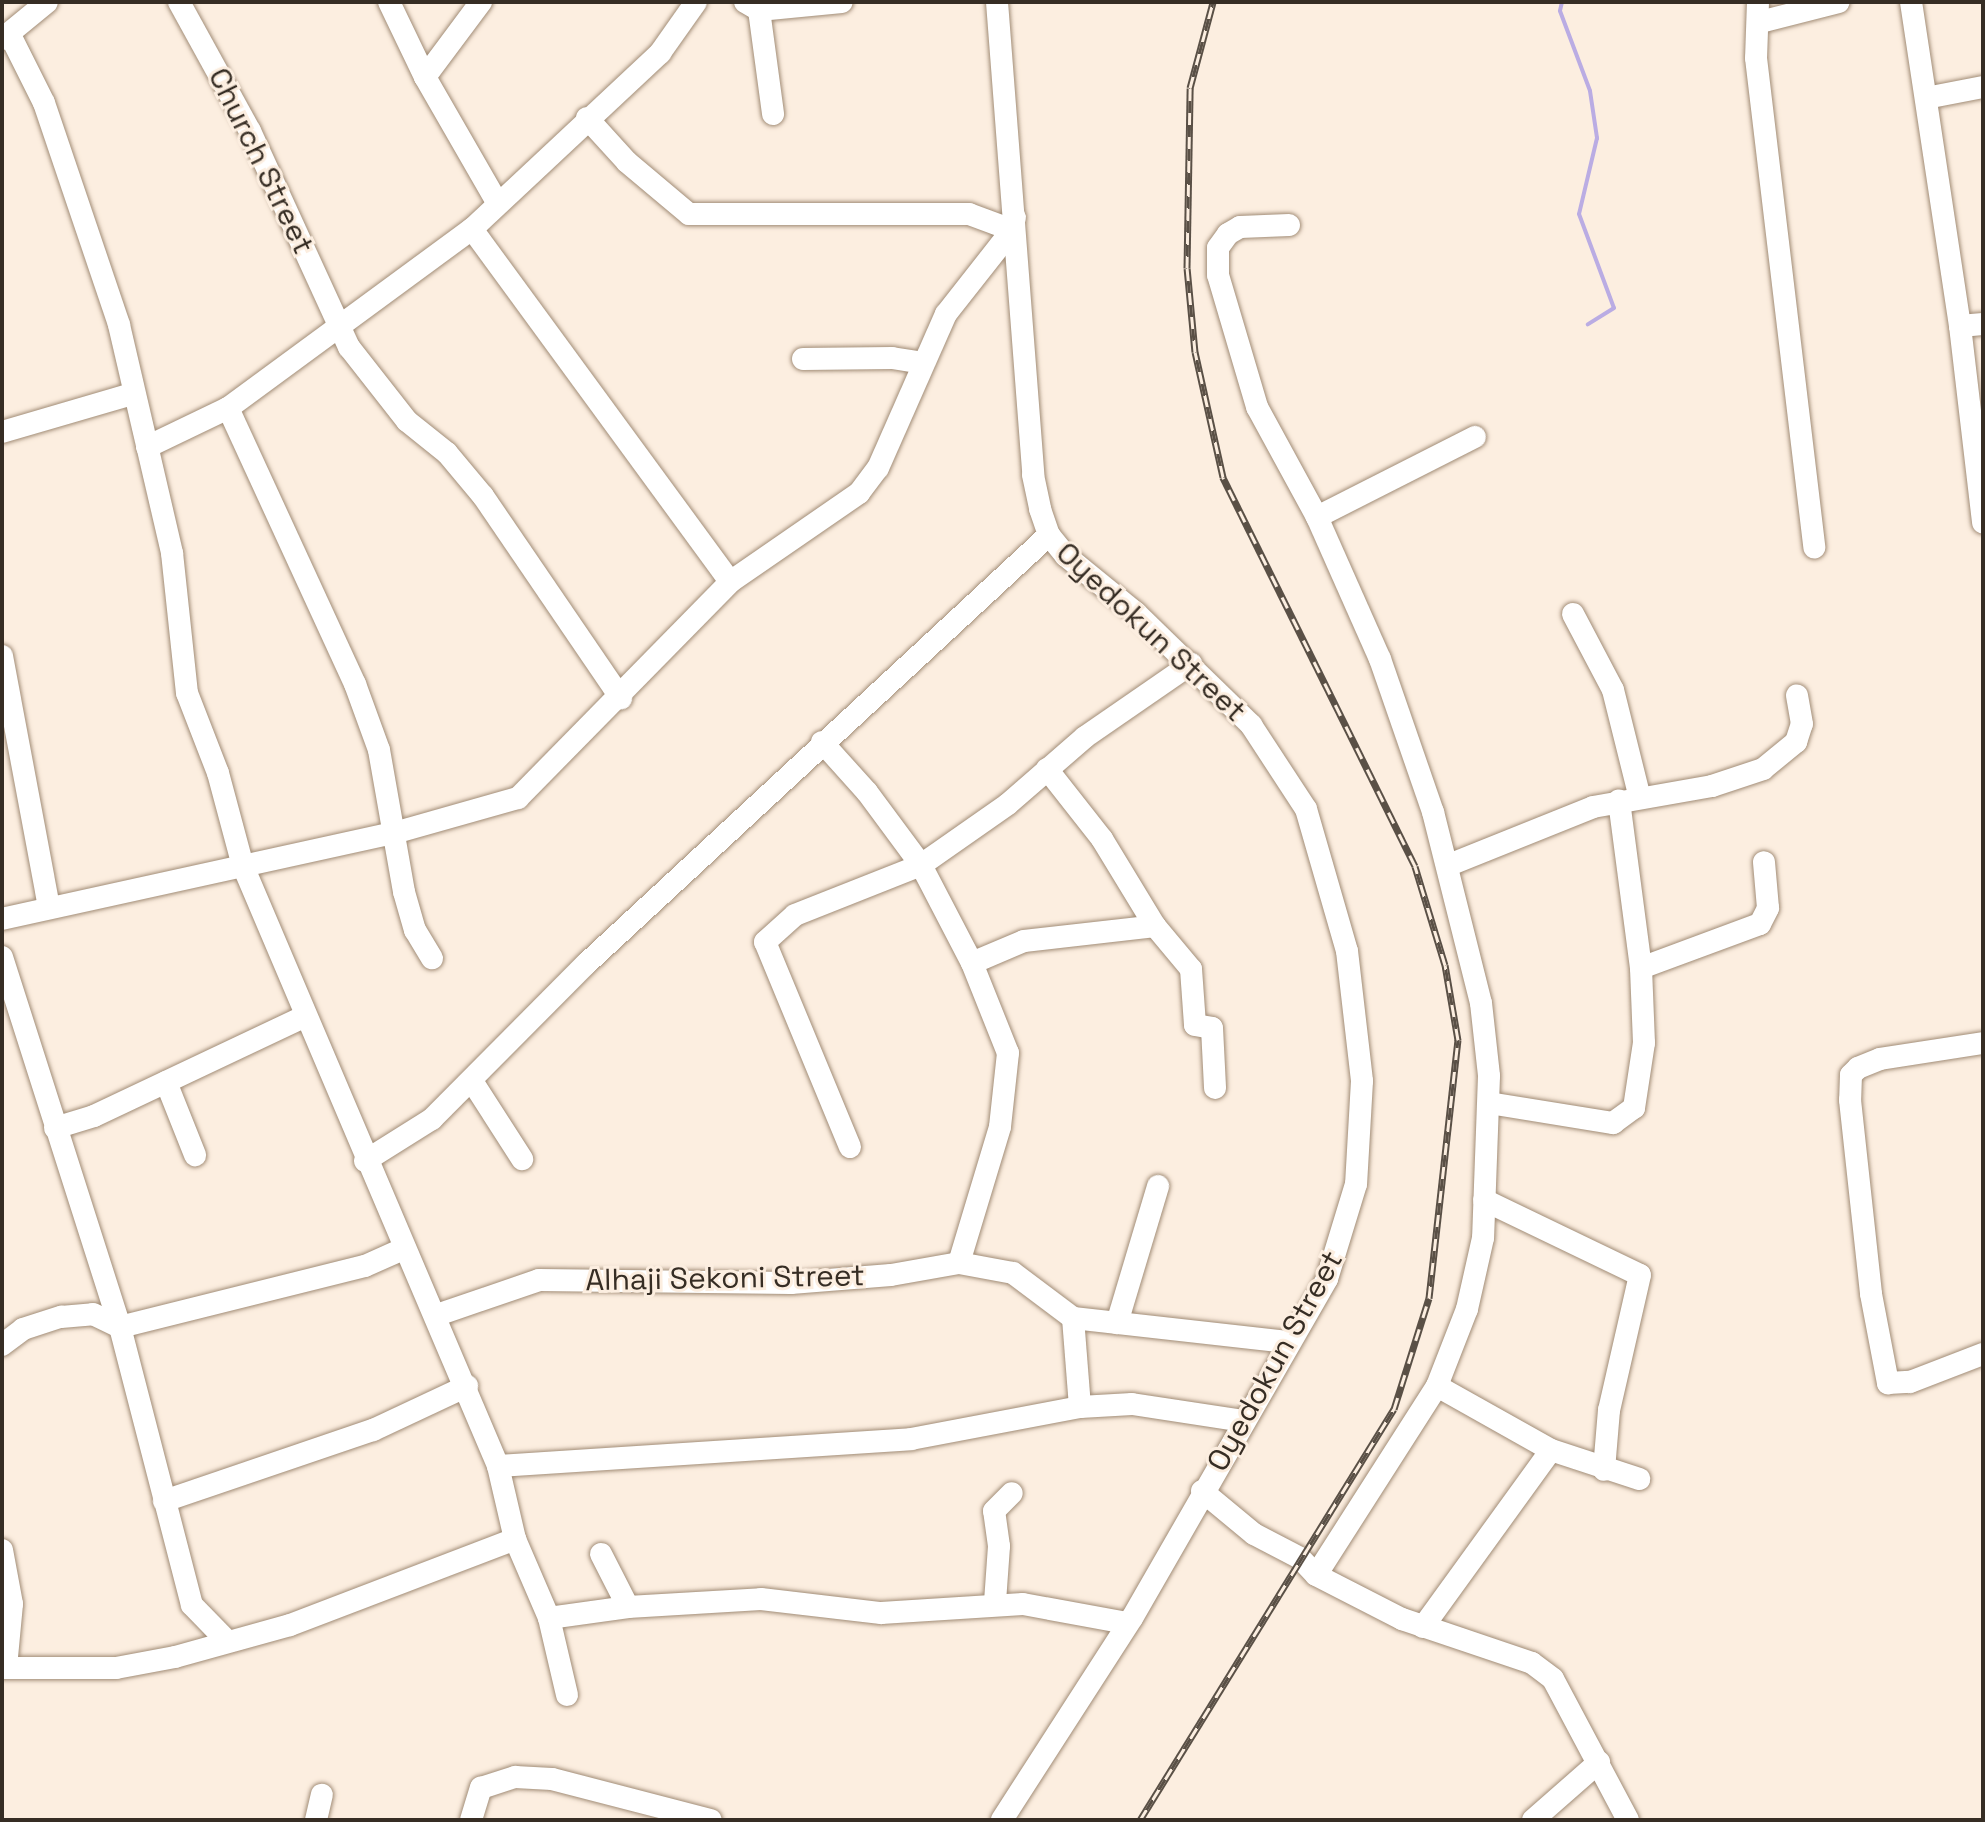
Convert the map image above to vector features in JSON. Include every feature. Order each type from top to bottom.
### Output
[{"type":"street","points":[[47,2],[6,37],[55,133],[119,325],[132,394],[172,553],[187,693],[218,773],[243,866],[365,1161],[403,1249],[437,1315],[498,1466],[515,1539],[549,1618],[567,1695]]},
{"type":"street","name":"Church Street","points":[[179,2],[250,131],[339,323],[373,381],[483,496],[621,698]]},
{"type":"street","points":[[389,2],[425,77],[498,204]]},
{"type":"street","points":[[425,77],[481,2]]},
{"type":"street","points":[[147,447],[228,408],[339,323],[472,229],[587,118],[660,53],[696,2]]},
{"type":"street","points":[[773,114],[752,6],[842,2]]},
{"type":"street","name":"Oyedokun Street","points":[[997,2],[1033,475],[1049,535],[1077,566],[1191,664],[1251,725],[1306,809],[1332,893],[1357,1009],[1362,1081],[1356,1184],[1327,1279],[1127,1623],[1002,1820]]},
{"type":"street","points":[[1814,548],[1756,58],[1759,12],[1839,2]]},
{"type":"street","points":[[1911,2],[1960,326],[1983,523]]},
{"type":"street","points":[[1926,98],[1983,87]]},
{"type":"street","points":[[2,919],[49,906],[394,833],[518,798],[621,698],[730,582],[859,493],[878,468],[946,314],[1014,220],[969,214],[689,214],[627,162],[587,118]]},
{"type":"street","points":[[1289,225],[1240,227],[1228,234],[1215,261],[1257,407],[1317,517],[1380,659],[1449,865],[1481,1003],[1489,1103],[1483,1238],[1467,1309],[1437,1386],[1316,1575]]},
{"type":"street","points":[[472,229],[730,582]]},
{"type":"street","points":[[1960,326],[1983,324]]},
{"type":"street","points":[[803,359],[892,358],[923,363]]},
{"type":"street","points":[[2,432],[132,394]]},
{"type":"street","points":[[228,408],[355,684],[379,750],[415,930],[432,958]]},
{"type":"street","points":[[1317,517],[1475,437]]},
{"type":"street","points":[[365,1161],[432,1119],[586,964],[822,742],[1049,535]]},
{"type":"street","points":[[1489,1103],[1613,1123],[1627,1117],[1641,1089],[1641,968],[1629,799],[1613,690],[1573,614]]},
{"type":"street","points":[[2,656],[49,906]]},
{"type":"street","points":[[850,1147],[765,942],[795,915],[921,865],[1191,664]]},
{"type":"street","points":[[1449,865],[1629,799],[1712,786],[1763,769],[1796,742],[1802,724],[1797,695]]},
{"type":"street","points":[[822,742],[867,792],[921,865],[972,963],[1008,1053],[1009,1080],[959,1263]]},
{"type":"street","points":[[1047,769],[1102,839],[1155,926],[1191,969],[1195,1025],[1212,1028],[1215,1088]]},
{"type":"street","points":[[1641,968],[1760,924],[1768,908],[1764,862]]},
{"type":"street","points":[[972,963],[1024,941],[1155,926]]},
{"type":"street","points":[[2,957],[120,1327],[192,1605],[226,1640]]},
{"type":"street","points":[[55,1128],[94,1116],[306,1016]]},
{"type":"street","points":[[1983,1043],[1880,1059],[1858,1068],[1851,1075],[1850,1100],[1863,1240],[1880,1359],[1888,1383],[1910,1382],[1983,1354]]},
{"type":"street","points":[[472,1081],[522,1159]]},
{"type":"street","points":[[166,1082],[195,1155]]},
{"type":"street","points":[[1117,1323],[1158,1186]]},
{"type":"street","points":[[1484,1200],[1640,1275],[1609,1410],[1604,1470]]},
{"type":"street","points":[[2,1345],[23,1329],[61,1317],[93,1314],[120,1327],[365,1266],[403,1249]]},
{"type":"street","name":"Alhaji Sekoni Street","points":[[437,1315],[539,1280],[791,1283],[891,1275],[959,1263],[1013,1273],[1073,1318]]},
{"type":"street","points":[[1080,1407],[1073,1318],[1288,1342]]},
{"type":"street","points":[[164,1501],[373,1430],[467,1386]]},
{"type":"street","points":[[1437,1386],[1551,1450],[1604,1470],[1639,1479]]},
{"type":"street","points":[[498,1466],[911,1439],[1080,1407],[1132,1404],[1243,1421]]},
{"type":"street","points":[[1423,1627],[1551,1450]]},
{"type":"street","points":[[1202,1491],[1254,1534],[1300,1558],[1316,1575],[1423,1627],[1532,1663],[1553,1679],[1628,1820]]},
{"type":"street","points":[[995,1602],[999,1546],[993,1518],[1012,1493]]},
{"type":"street","points":[[2,1550],[12,1604],[4,1668],[116,1668],[290,1625],[515,1539]]},
{"type":"street","points":[[601,1554],[628,1607]]},
{"type":"street","points":[[549,1618],[628,1607],[761,1599],[881,1613],[995,1602],[1127,1623]]},
{"type":"street","points":[[1533,1820],[1599,1762]]},
{"type":"street","points":[[471,1820],[481,1788],[515,1777],[552,1779],[670,1814],[711,1820]]},
{"type":"street","points":[[316,1820],[322,1795]]},
{"type":"waterway","points":[[1562,2],[1560,11],[1590,91],[1597,138],[1579,214],[1614,308],[1588,324]]},
{"type":"railway","points":[[1140,1820],[1394,1409],[1429,1298],[1458,1040],[1445,965],[1415,866],[1223,477],[1195,352],[1187,268],[1190,88],[1213,2]]}]
